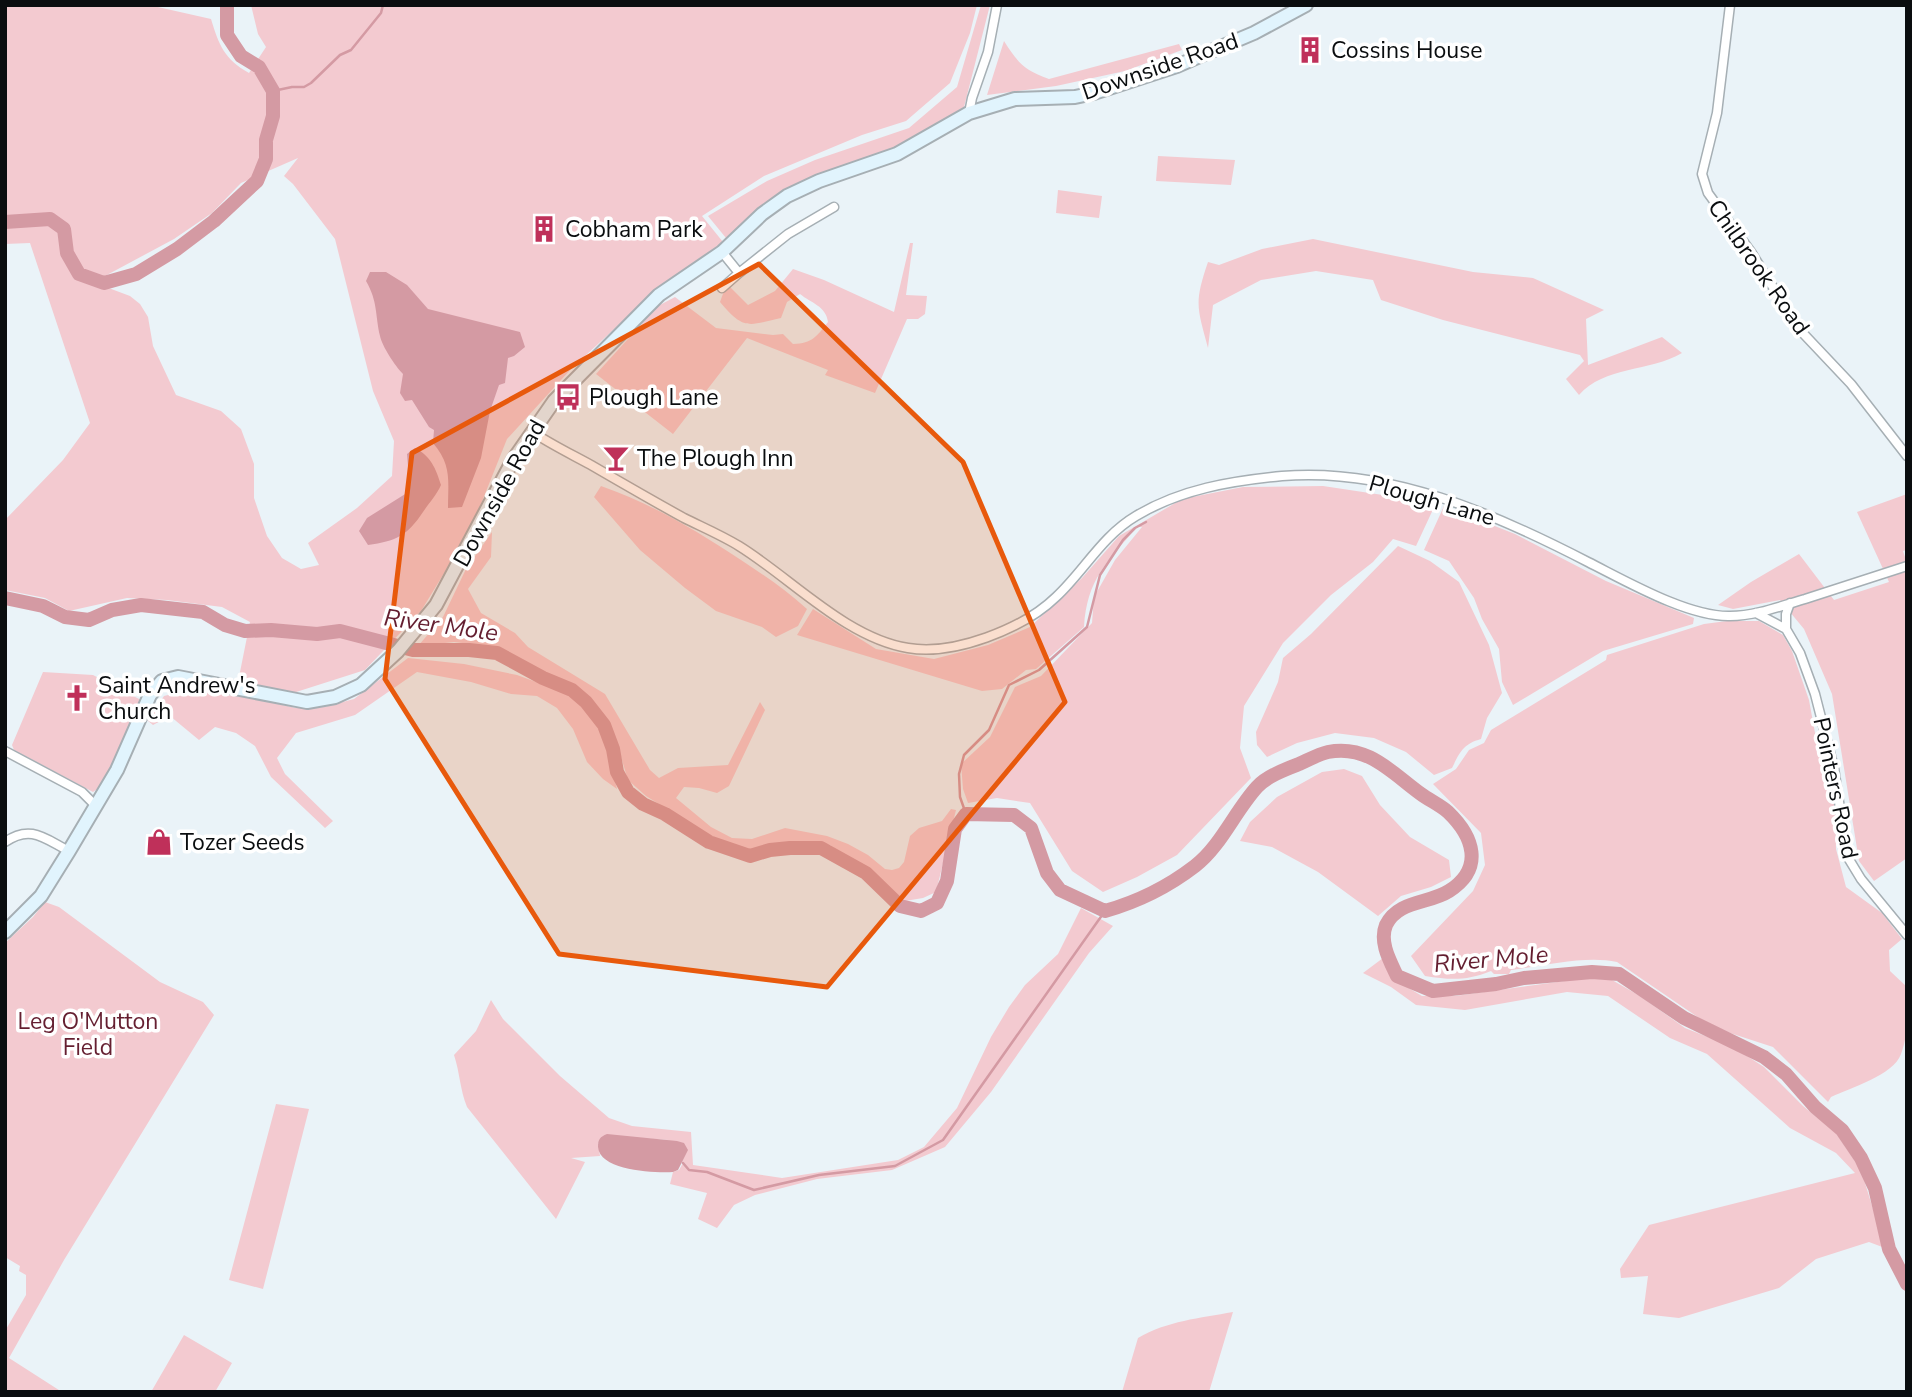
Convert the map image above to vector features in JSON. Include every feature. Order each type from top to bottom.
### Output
[{"type":"street","points":[[969,113],[988,52],[997,5]]},
{"type":"street","name":"Downside Road","points":[[96,806],[117,770],[146,702],[158,684],[167,679],[185,678],[307,702],[343,695],[373,675],[398,652],[430,613],[513,460],[531,431],[569,383],[659,295],[722,252],[762,214],[787,196],[828,177],[897,154],[969,113],[1014,99],[1075,97],[1094,93],[1177,66],[1254,33],[1306,5]]},
{"type":"street","name":"Chilbrook Road","points":[[1730,5],[1717,113],[1702,174],[1708,193],[1751,252],[1799,329],[1851,384],[1907,456]]},
{"type":"street","points":[[722,288],[788,234],[834,207]]},
{"type":"street","points":[[722,252],[739,272]]},
{"type":"street","name":"Plough Lane","points":[[531,431],[737,545],[787,578],[825,610],[865,634],[907,648],[943,649],[979,640],[1036,614],[1057,597],[1108,536],[1134,517],[1180,493],[1225,483],[1287,476],[1349,477],[1405,488],[1461,504],[1513,524],[1641,588],[1702,612],[1730,617],[1756,613],[1907,566]]},
{"type":"street","points":[[1756,613],[1786,629],[1786,614],[1790,603]]},
{"type":"street","name":"Pointers Road","points":[[1786,629],[1800,653],[1815,694],[1834,768],[1847,856],[1861,879],[1907,935]]},
{"type":"street","points":[[5,751],[82,792],[96,806],[41,896],[5,932]]},
{"type":"street","points":[[5,842],[21,833],[29,833],[69,851]]},
{"type":"highlighted area","points":[[759,264],[963,462],[1065,702],[827,987],[559,954],[385,679],[412,453]]},
{"type":"green space","points":[[5,5],[149,5],[211,19],[228,57],[249,73],[266,47],[258,34],[251,5],[977,5],[970,33],[950,83],[906,121],[862,135],[764,176],[702,216],[723,242],[637,308],[572,368],[507,439],[471,529],[421,611],[365,670],[293,693],[238,682],[250,622],[222,607],[127,598],[69,611],[45,598],[5,590],[5,520],[63,460],[90,423],[30,243],[5,244]],"holes":[[[298,158],[284,176],[335,239],[373,391],[394,441],[392,476],[357,508],[308,543],[319,565],[301,569],[282,558],[267,536],[254,498],[254,464],[241,429],[221,411],[176,395],[153,346],[148,317],[140,304],[130,296],[106,287],[105,276],[174,239],[212,213],[241,183]]]},
{"type":"green space","points":[[981,5],[990,5],[964,107],[887,153],[846,164],[800,184],[750,216],[726,238],[708,216],[767,181],[815,160],[909,128],[957,87]]},
{"type":"green space","points":[[1004,41],[1022,65],[1049,79],[1179,44],[1182,50],[1125,71],[1056,86],[987,95]]},
{"type":"green space","points":[[1158,156],[1235,160],[1231,185],[1156,181]]},
{"type":"green space","points":[[1058,190],[1102,196],[1099,218],[1056,213]]},
{"type":"green space","points":[[1313,239],[1473,272],[1533,278],[1604,310],[1586,319],[1588,365],[1662,337],[1682,353],[1656,364],[1601,379],[1579,395],[1566,379],[1584,361],[1580,355],[1443,320],[1381,300],[1373,280],[1316,271],[1261,280],[1213,305],[1208,348],[1201,323],[1199,296],[1208,262],[1219,265],[1262,249]]},
{"type":"green space","points":[[910,243],[913,243],[906,295],[927,296],[925,314],[918,319],[907,319],[875,393],[825,375],[828,370],[747,338],[673,434],[596,374],[658,306],[675,297],[716,328],[783,334],[793,344],[810,341],[828,322],[827,317],[821,308],[800,294],[787,302],[781,318],[753,324],[747,324],[735,317],[720,302],[724,291],[730,287],[748,305],[775,291],[793,269],[894,312]]},
{"type":"green space","points":[[601,486],[673,518],[766,577],[807,609],[798,626],[776,637],[762,627],[716,611],[640,550],[594,497]]},
{"type":"green space","points":[[1323,486],[1436,503],[1416,546],[1393,539],[1373,562],[1331,595],[1283,643],[1244,706],[1240,748],[1251,778],[1177,855],[1103,892],[1072,871],[1030,803],[997,798],[968,803],[963,789],[961,764],[990,737],[1015,687],[1041,676],[1092,623],[1094,597],[1115,560],[1142,527],[1137,527],[1100,572],[1089,596],[1084,627],[1036,669],[1026,670],[1002,689],[982,691],[797,635],[813,609],[876,649],[934,659],[988,645],[1030,627],[1082,578],[1119,536],[1182,499],[1243,487]]},
{"type":"green space","points":[[1907,494],[1907,550],[1903,551],[1907,563],[1907,858],[1874,881],[1859,861],[1832,694],[1804,629],[1780,600],[1733,609],[1718,605],[1799,554],[1834,600],[1889,582],[1857,512]]},
{"type":"green space","points":[[1444,506],[1515,534],[1606,581],[1694,618],[1693,624],[1603,651],[1513,705],[1502,682],[1499,649],[1474,598],[1449,561],[1424,550]]},
{"type":"green space","points":[[492,532],[491,557],[468,589],[481,613],[515,633],[528,647],[605,694],[650,770],[659,778],[678,768],[728,765],[760,702],[765,710],[729,786],[717,793],[684,787],[676,798],[711,827],[732,838],[752,839],[785,828],[827,836],[848,844],[885,869],[892,870],[899,868],[904,862],[910,836],[919,828],[942,821],[951,809],[956,810],[936,892],[923,898],[905,901],[830,845],[793,843],[752,852],[730,845],[646,796],[628,780],[614,734],[576,686],[547,675],[495,647],[454,642],[418,646],[443,617],[466,569]]},
{"type":"green space","points":[[1398,546],[1430,561],[1459,582],[1489,645],[1502,693],[1487,718],[1481,739],[1463,749],[1452,768],[1434,775],[1406,752],[1374,738],[1335,733],[1297,743],[1267,757],[1257,745],[1256,732],[1278,682],[1283,658],[1311,634]]},
{"type":"green space","points":[[1759,621],[1783,635],[1792,651],[1835,793],[1836,849],[1846,887],[1882,913],[1902,939],[1889,950],[1890,971],[1907,987],[1906,1030],[1901,1054],[1897,1062],[1881,1074],[1831,1097],[1828,1102],[1773,1047],[1730,1033],[1702,1020],[1617,962],[1578,960],[1511,970],[1509,974],[1494,974],[1491,971],[1474,977],[1451,979],[1425,976],[1411,956],[1473,891],[1485,865],[1481,833],[1433,784],[1456,769],[1469,750],[1484,743],[1491,730],[1606,660],[1607,655],[1704,624]]},
{"type":"green space","points":[[408,658],[464,664],[517,675],[572,695],[591,712],[602,729],[617,789],[587,762],[573,729],[557,708],[537,696],[511,694],[471,682],[417,672],[355,715],[296,733],[277,758],[285,774],[333,821],[325,828],[271,777],[255,746],[236,733],[215,727],[199,740],[170,716],[153,725],[147,720],[164,696],[188,690],[257,699],[296,708],[324,707],[354,699]]},
{"type":"green space","points":[[43,672],[93,675],[141,700],[116,764],[109,776],[93,792],[14,750],[12,745]]},
{"type":"green space","points":[[1344,769],[1362,776],[1380,805],[1410,837],[1449,860],[1451,877],[1431,887],[1401,896],[1378,916],[1318,872],[1272,847],[1240,841],[1250,822],[1277,797],[1322,772]]},
{"type":"green space","name":"Leg O'Mutton Field","points":[[45,902],[59,907],[160,982],[203,1002],[214,1015],[64,1260],[9,1358],[62,1392],[5,1392],[5,1331],[26,1295],[26,1275],[19,1271],[20,1266],[5,1257],[5,943]]},
{"type":"green space","points":[[1081,908],[1113,926],[1089,953],[991,1092],[945,1147],[892,1170],[817,1179],[755,1195],[734,1205],[717,1228],[698,1219],[707,1193],[670,1184],[673,1172],[679,1170],[683,1163],[668,1140],[638,1138],[598,1143],[600,1156],[571,1158],[585,1162],[556,1219],[465,1101],[454,1055],[476,1031],[491,1000],[503,1019],[560,1076],[609,1118],[632,1126],[691,1132],[693,1165],[782,1178],[898,1160],[924,1147],[957,1108],[991,1037],[1009,1007],[1025,985],[1058,954]]},
{"type":"green space","points":[[1383,958],[1392,978],[1422,996],[1455,996],[1587,978],[1612,980],[1685,1028],[1733,1047],[1764,1067],[1803,1106],[1836,1133],[1861,1170],[1885,1248],[1869,1242],[1816,1259],[1779,1288],[1679,1318],[1643,1314],[1648,1276],[1621,1278],[1620,1269],[1649,1225],[1855,1173],[1836,1153],[1790,1128],[1707,1054],[1670,1038],[1608,996],[1567,992],[1465,1010],[1416,1005],[1391,987],[1363,973]]},
{"type":"green space","points":[[276,1104],[309,1109],[263,1289],[229,1280]]},
{"type":"green space","points":[[1233,1312],[1209,1392],[1122,1392],[1138,1338],[1172,1324]]},
{"type":"green space","points":[[184,1335],[232,1363],[215,1392],[151,1392]]},
{"type":"shaded area","points":[[370,272],[386,272],[407,285],[428,309],[520,332],[525,347],[508,358],[505,383],[499,385],[490,411],[481,458],[462,507],[448,508],[448,474],[433,443],[434,430],[429,427],[412,400],[405,401],[400,393],[403,374],[381,340],[374,302],[366,281]]},
{"type":"shaded area","points":[[415,448],[432,464],[441,485],[406,532],[386,542],[368,545],[359,531],[367,518],[410,491],[407,454]]},
{"type":"shaded area","points":[[607,1134],[677,1141],[684,1143],[688,1150],[678,1170],[673,1172],[629,1169],[608,1161],[601,1155],[598,1142]]},
{"type":"waterway","name":"River Mole","points":[[5,222],[50,219],[64,229],[67,253],[79,274],[104,283],[136,274],[177,249],[214,221],[257,181],[266,159],[266,140],[273,116],[273,91],[259,67],[241,56],[227,35],[227,5]]},
{"type":"waterway","points":[[273,91],[304,87],[311,83],[340,55],[351,50],[381,13],[383,5]]},
{"type":"waterway","points":[[966,814],[960,797],[959,774],[964,755],[989,730],[1009,685],[1039,670],[1087,627],[1100,575],[1123,540],[1146,522]]},
{"type":"waterway","name":"River Mole","points":[[5,598],[43,606],[65,617],[89,620],[112,610],[141,605],[203,612],[225,625],[245,631],[317,634],[340,631],[413,650],[497,653],[572,690],[586,702],[604,725],[613,749],[617,772],[628,792],[643,804],[665,814],[709,842],[750,856],[770,850],[821,848],[866,873],[900,906],[921,911],[937,903],[947,881],[955,829],[966,814],[1014,815],[1031,828],[1047,873],[1060,890],[1105,911],[1152,893],[1195,866],[1213,849],[1257,787],[1271,776],[1328,752],[1355,752],[1367,756],[1448,812],[1464,831],[1471,852],[1468,872],[1460,882],[1441,895],[1398,911],[1386,925],[1385,945],[1397,976],[1433,991],[1524,978],[1592,972],[1619,974],[1684,1018],[1764,1057],[1786,1074],[1815,1107],[1842,1130],[1861,1158],[1875,1188],[1889,1249],[1907,1284]]},
{"type":"waterway","points":[[683,1163],[689,1170],[707,1172],[754,1190],[819,1175],[895,1166],[943,1140],[1105,911]]},
{"type":"place","name":"Cossins House","points":[[1310,50]]},
{"type":"place","name":"Cobham Park","points":[[544,229]]},
{"type":"place","name":"Plough Lane","points":[[568,397]]},
{"type":"place","name":"The Plough Inn","points":[[616,458]]},
{"type":"place","name":"Saint Andrew's Church","points":[[77,698]]},
{"type":"place","name":"Tozer Seeds","points":[[159,842]]}]
